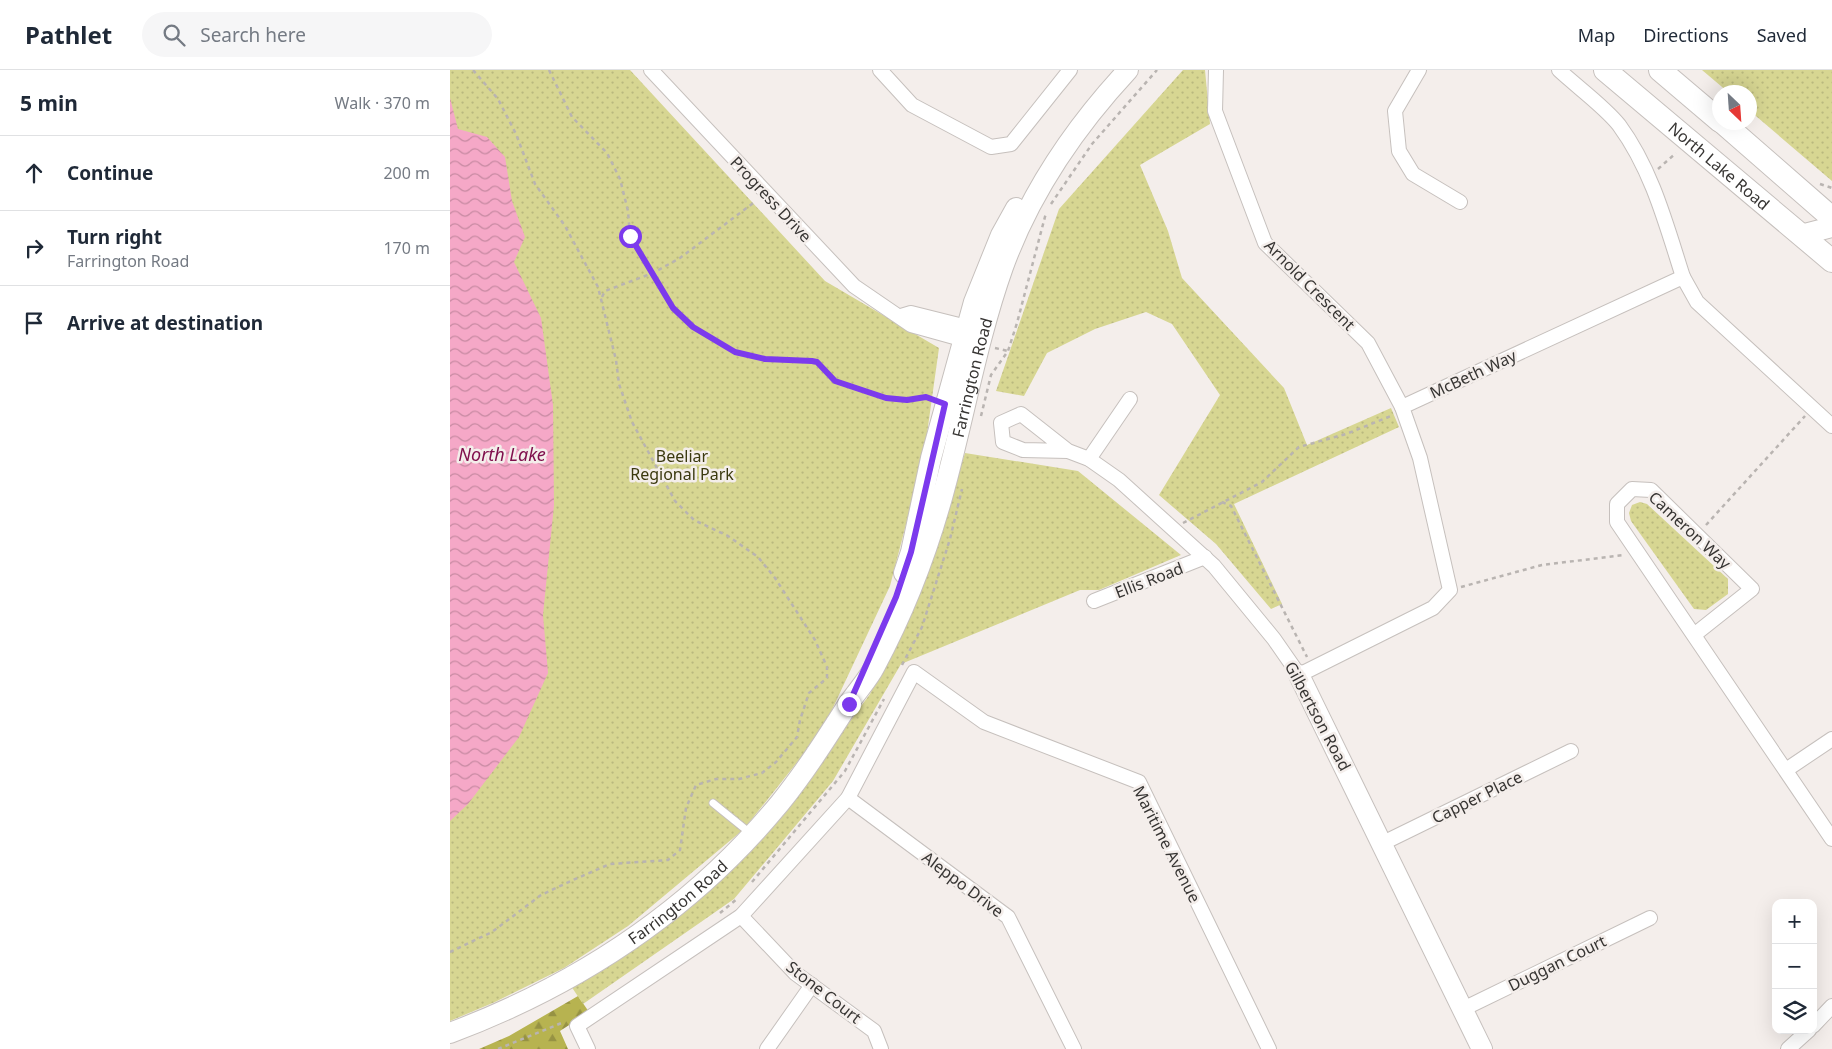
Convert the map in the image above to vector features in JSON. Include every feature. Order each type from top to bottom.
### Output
[{"type":"main road","name":"Farrington Road","points":[[450,1033],[529,1000],[611,955],[658,922],[708,881],[753,834],[782,801],[825,742],[874,668],[923,558],[943,494],[976,412],[973,336],[984,273],[997,242],[1055,139],[1110,70]]},
{"type":"main road","name":"Farrington Road","points":[[849,704],[896,597],[911,552],[930,458],[973,336],[1044,181],[1076,130],[1128,70]]},
{"type":"main road","name":"North Lake Road","points":[[1605,70],[1832,261]]},
{"type":"main road","name":"North Lake Road","points":[[1660,70],[1712,114]]},
{"type":"main road","name":"North Lake Road","points":[[1730,130],[1832,218]]},
{"type":"main road","points":[[1781,173],[1832,196]]},
{"type":"main road","points":[[1801,235],[1832,227]]},
{"type":"main road","name":"Gilbertson Road","points":[[1299,675],[1383,843],[1482,1049]]},
{"type":"street","name":"Progress Drive","points":[[651,70],[854,286],[869,298],[901,316],[911,325],[973,336]]},
{"type":"street","points":[[880,70],[912,105],[991,147],[1011,144],[1070,70]]},
{"type":"street","name":"Arnold Crescent","points":[[1216,70],[1215,111],[1265,243],[1368,343],[1402,406]]},
{"type":"street","points":[[1419,70],[1395,110],[1399,152],[1413,174],[1460,202]]},
{"type":"street","points":[[1559,70],[1618,124],[1643,163],[1652,181],[1683,277],[1696,302],[1832,426]]},
{"type":"street","name":"McBeth Way","points":[[1402,406],[1683,277]]},
{"type":"street","points":[[1089,459],[1130,399]]},
{"type":"street","points":[[1299,675],[1434,608],[1450,590],[1420,458],[1402,406]]},
{"type":"street","name":"Gilbertson Road","points":[[1068,451],[1089,459],[1119,480],[1204,557],[1274,639],[1299,675]]},
{"type":"street","name":"Cameron Way","points":[[1694,635],[1752,589],[1651,490],[1632,489],[1617,504],[1618,522],[1638,553],[1832,839]]},
{"type":"street","name":"Ellis Road","points":[[1094,601],[1182,568],[1204,557]]},
{"type":"street","name":"Maritime Avenue","points":[[848,798],[914,672],[984,722],[1139,782],[1269,1049]]},
{"type":"street","points":[[1786,770],[1832,738]]},
{"type":"street","name":"Capper Place","points":[[1383,843],[1570,751]]},
{"type":"street","points":[[588,1049],[574,1022],[741,916],[848,798]]},
{"type":"street","name":"Aleppo Drive","points":[[848,798],[1008,917],[1074,1049]]},
{"type":"street","name":"Stone Court","points":[[741,916],[795,973],[874,1032],[881,1049]]},
{"type":"street","name":"Duggan Court","points":[[1463,1009],[1650,918]]},
{"type":"street","points":[[767,1049],[812,986]]},
{"type":"street","points":[[1817,1022],[1832,1006]]},
{"type":"street","points":[[1788,1049],[1805,1034]]},
{"type":"lane","points":[[713,802],[744,829],[753,834]]},
{"type":"path","points":[[450,952],[492,932],[541,895],[610,864],[668,860],[680,850],[686,808],[696,785],[716,779],[739,779],[762,773],[776,762],[797,736],[809,693],[827,678],[826,667],[815,640],[775,578],[758,557],[728,536],[694,520],[684,513],[675,501],[632,422],[619,384],[598,287],[565,226],[535,184],[516,134],[498,99],[473,70]]},
{"type":"path","points":[[549,70],[572,117],[607,152],[620,180],[628,211],[630,236],[673,308],[693,327],[735,352],[765,359],[817,362],[835,381],[886,398],[907,400],[926,397],[934,400],[936,393]]},
{"type":"path","points":[[976,412],[991,375],[1008,351],[1046,211],[1092,144],[1157,70]]},
{"type":"path","points":[[602,299],[605,291],[653,273],[680,258],[756,201],[762,208]]},
{"type":"path","points":[[1175,531],[1182,524],[1262,482],[1299,447],[1372,425],[1391,416],[1402,406]]},
{"type":"path","points":[[1697,535],[1812,408]]},
{"type":"path","points":[[899,670],[922,627],[950,539],[964,484]]},
{"type":"path","points":[[1222,502],[1231,506],[1308,660],[1299,675]]},
{"type":"path","points":[[1450,590],[1542,565],[1638,553]]},
{"type":"path","points":[[752,883],[845,771],[886,695]]},
{"type":"path","points":[[717,915],[739,898]]},
{"type":"path","points":[[498,1049],[574,1022]]},
{"type":"green space","name":"Beeliar Regional Park","points":[[450,70],[630,70],[825,281],[939,348],[924,455],[890,586],[822,731],[744,829],[628,926],[564,968],[495,1002],[450,1021]]},
{"type":"green space","points":[[1183,70],[1205,70],[1210,124],[1140,165],[1168,231],[1182,278],[1284,388],[1307,445],[1391,408],[1399,427],[1234,504],[1282,604],[1271,609],[1216,544],[1159,495],[1220,395],[1172,324],[1146,312],[1095,329],[1047,353],[1024,396],[996,391],[1059,209]]},
{"type":"green space","points":[[1702,70],[1832,70],[1832,181],[1757,117],[1757,85],[1720,85]]},
{"type":"green space","points":[[965,453],[1078,471],[1181,555],[1099,590],[1080,590],[901,664],[833,781],[734,899],[583,1004],[571,986],[772,827],[870,694],[926,576]]},
{"type":"green space","points":[[1640,502],[1647,504],[1728,579],[1728,594],[1706,610],[1694,609],[1631,521],[1629,513],[1632,505]]},
{"type":"green space","points":[[578,996],[589,1012],[560,1031],[568,1049],[479,1049],[509,1036]]},
{"type":"water","name":"North Lake","points":[[450,98],[458,129],[487,137],[505,157],[512,201],[525,237],[514,262],[541,318],[553,405],[554,505],[543,615],[548,673],[519,737],[468,804],[450,821]]},
{"type":"route","points":[[630,236],[634,245],[652,269],[673,308],[693,327],[735,352],[765,359],[817,362],[835,381],[886,398],[907,400],[915,397],[926,397],[945,404],[930,458],[911,552],[896,597],[849,704]]}]
